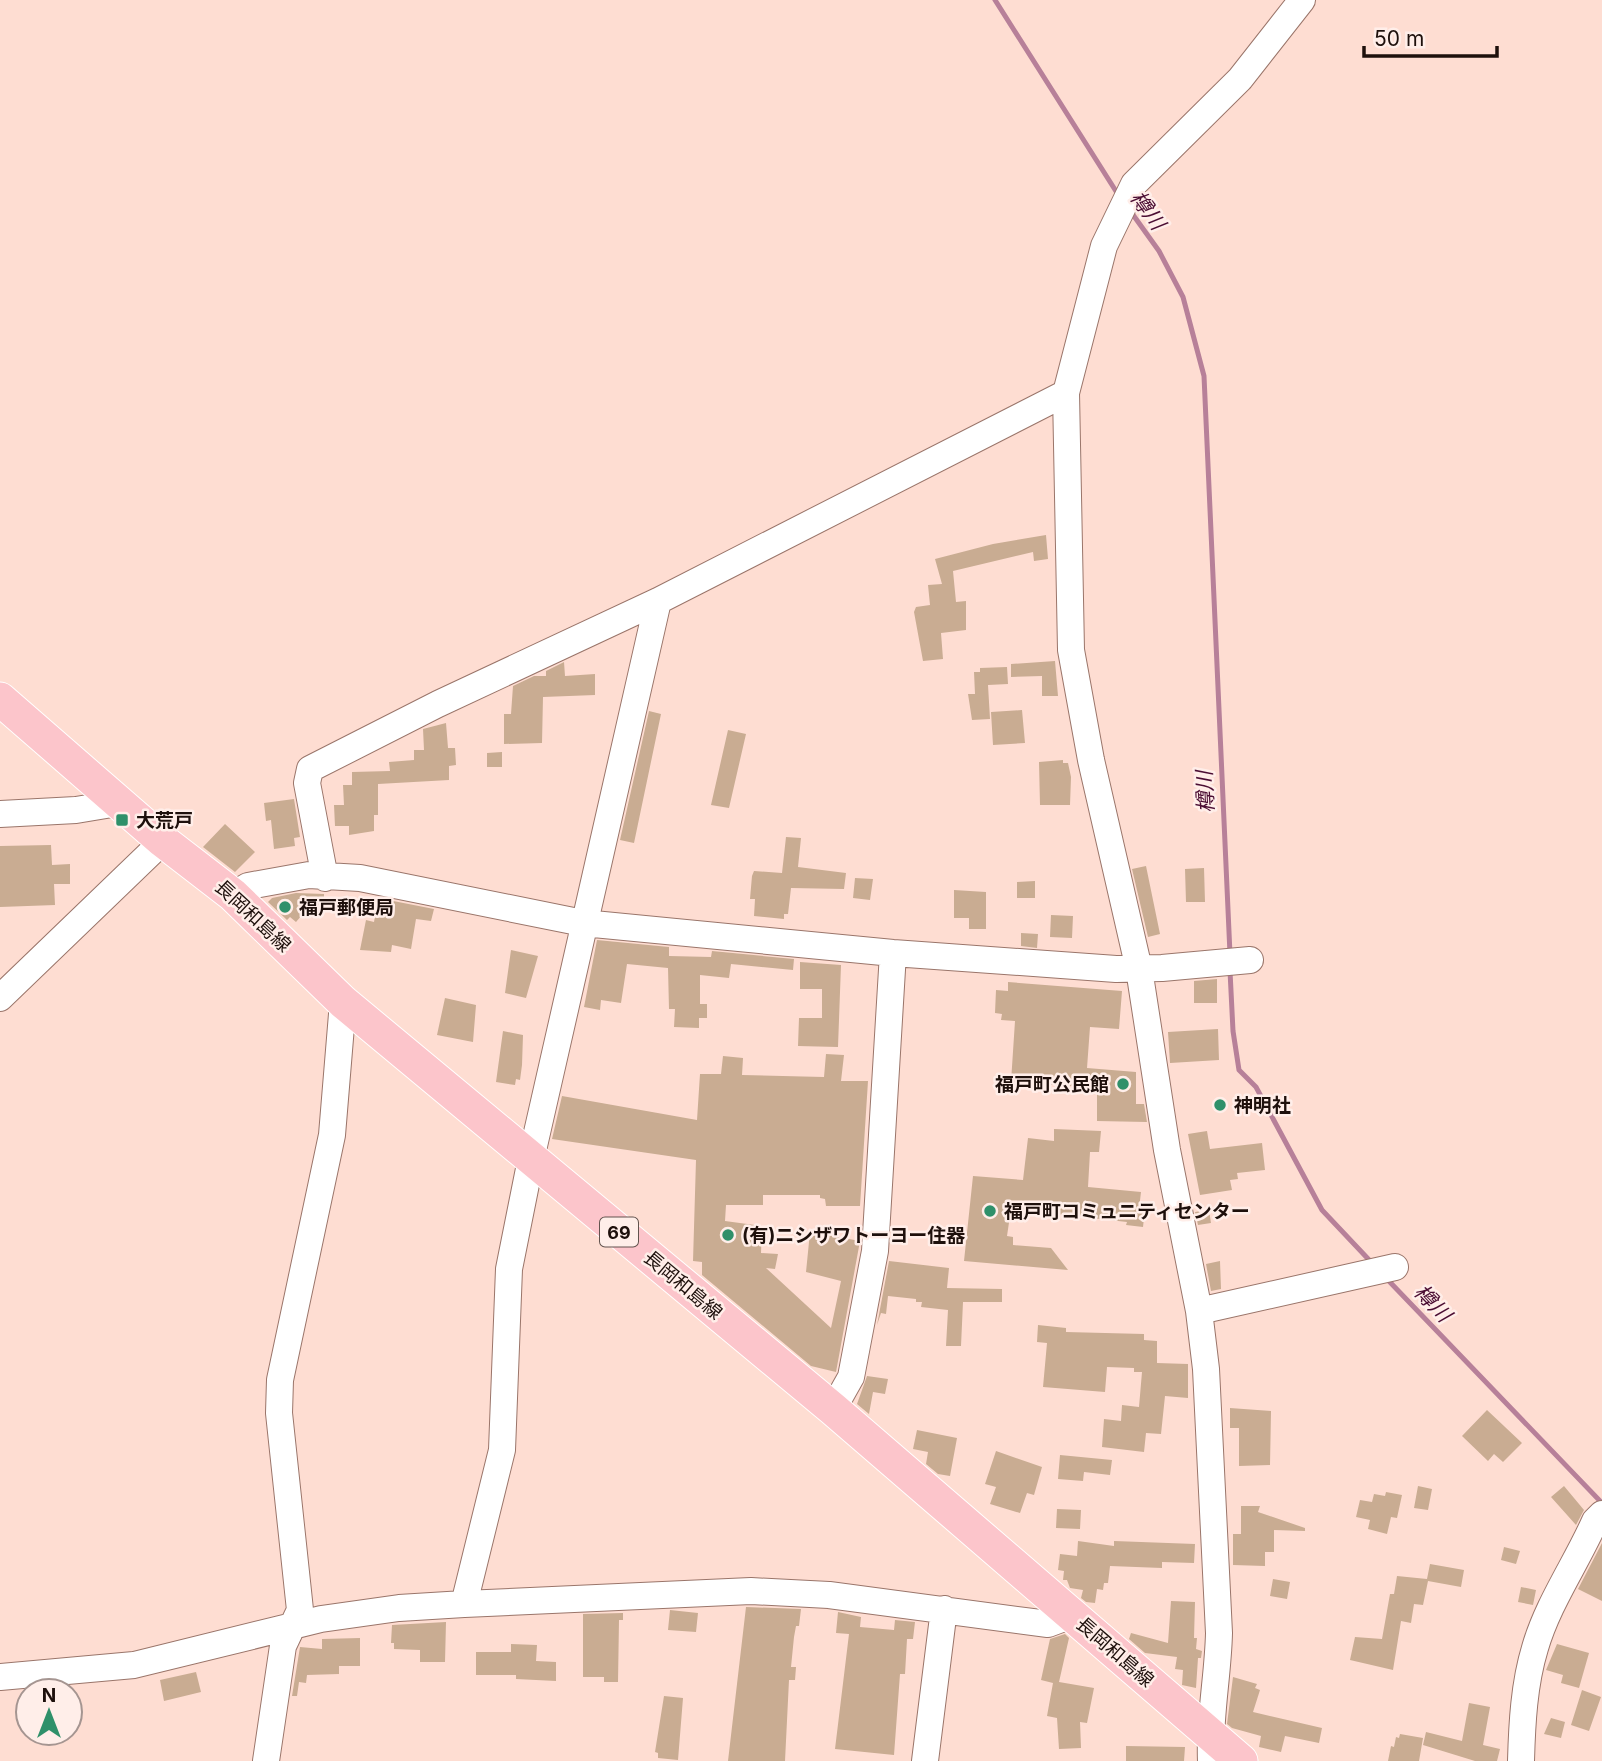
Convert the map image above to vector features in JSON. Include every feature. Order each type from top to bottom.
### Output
[{"type":"main road","name":"長岡和島線","points":[[0,699],[163,841],[233,895],[343,1002],[834,1409],[1072,1615],[1210,1748],[1241,1761]]},
{"type":"street","points":[[1210,1748],[1218,1676],[1219,1633],[1207,1381],[1199,1311],[1167,1150],[1139,969],[1091,760],[1071,650],[1066,393],[1089,297],[1115,217],[1134,184],[1240,79],[1302,0]]},
{"type":"street","points":[[325,878],[307,783],[310,769],[438,704],[658,601],[1066,393]]},
{"type":"street","points":[[464,1604],[502,1450],[506,1297],[531,1159],[658,601]]},
{"type":"street","points":[[0,814],[76,810],[118,803]]},
{"type":"street","points":[[0,998],[163,841]]},
{"type":"street","points":[[233,895],[248,886],[309,875],[360,878],[583,923],[893,953],[1139,969],[1250,960]]},
{"type":"street","points":[[834,1409],[851,1377],[874,1251],[893,953]]},
{"type":"street","points":[[267,1761],[284,1646],[300,1610],[279,1413],[280,1380],[332,1135],[343,1002]]},
{"type":"street","points":[[1199,1311],[1390,1267]]},
{"type":"street","points":[[1521,1761],[1527,1685],[1535,1648],[1549,1613],[1599,1518]]},
{"type":"street","points":[[0,1677],[134,1665],[321,1619],[399,1608],[464,1604],[751,1591],[829,1595],[1048,1624],[1072,1615]]},
{"type":"street","points":[[925,1761],[944,1609]]},
{"type":"building","points":[[1046,535],[1048,559],[1034,561],[1033,552],[953,571],[956,602],[966,601],[966,630],[941,633],[943,659],[923,661],[914,612],[916,607],[930,605],[928,585],[942,584],[935,559],[993,544]]},
{"type":"building","points":[[1055,661],[1058,696],[1042,696],[1042,676],[1011,677],[1011,664]]},
{"type":"building","points":[[564,662],[565,676],[595,674],[595,695],[543,697],[542,743],[504,744],[504,714],[511,714],[513,686],[534,676],[546,676],[546,671]]},
{"type":"building","points":[[1007,667],[1008,684],[988,685],[990,719],[972,720],[968,694],[975,694],[974,672],[980,672],[980,668]]},
{"type":"building","points":[[1022,710],[1025,743],[993,745],[991,712]]},
{"type":"building","points":[[649,711],[661,714],[634,843],[620,840]]},
{"type":"building","points":[[446,723],[448,748],[455,748],[456,765],[449,766],[449,780],[378,784],[378,815],[374,815],[374,831],[349,835],[349,826],[335,826],[334,805],[344,805],[343,785],[352,785],[352,772],[390,771],[389,762],[414,760],[414,750],[424,750],[423,729]]},
{"type":"building","points":[[728,730],[746,734],[729,808],[711,805]]},
{"type":"building","points":[[502,752],[502,767],[487,767],[487,753]]},
{"type":"building","points":[[1063,760],[1063,763],[1068,763],[1071,777],[1070,805],[1040,805],[1039,762]]},
{"type":"building","points":[[294,799],[300,837],[294,838],[295,846],[274,849],[271,820],[266,821],[264,803]]},
{"type":"building","points":[[225,824],[255,852],[235,872],[203,847]]},
{"type":"building","points":[[786,837],[801,838],[798,867],[846,873],[844,889],[791,888],[788,914],[784,914],[784,919],[754,916],[755,899],[750,899],[754,871],[782,873]]},
{"type":"building","points":[[51,845],[52,865],[70,864],[70,884],[54,884],[55,905],[0,907],[0,846]]},
{"type":"building","points":[[1146,866],[1160,934],[1148,937],[1132,869]]},
{"type":"building","points":[[1204,868],[1205,902],[1186,902],[1185,869]]},
{"type":"building","points":[[855,878],[873,879],[870,900],[853,898]]},
{"type":"building","points":[[1035,881],[1035,898],[1017,898],[1017,882]]},
{"type":"building","points":[[954,890],[986,892],[986,929],[969,929],[969,918],[954,918]]},
{"type":"building","points":[[296,893],[324,894],[324,908],[308,908],[296,922],[290,917],[287,920],[268,902],[272,898]]},
{"type":"building","points":[[378,898],[434,909],[431,921],[416,919],[411,949],[392,945],[391,952],[360,950],[366,920],[374,922]]},
{"type":"building","points":[[1051,915],[1073,916],[1072,938],[1050,937]]},
{"type":"building","points":[[1021,933],[1038,934],[1037,948],[1021,946]]},
{"type":"building","points":[[597,940],[669,947],[669,956],[711,957],[712,951],[794,959],[793,970],[731,964],[729,978],[700,975],[700,1004],[707,1004],[707,1018],[699,1018],[699,1028],[674,1027],[675,1009],[669,1009],[668,968],[627,964],[621,1003],[601,1000],[600,1010],[584,1007]]},
{"type":"building","points":[[511,950],[538,956],[526,998],[505,993]]},
{"type":"building","points":[[800,962],[841,965],[838,1047],[798,1046],[799,1018],[822,1018],[822,989],[800,989]]},
{"type":"building","points":[[1217,979],[1217,1003],[1194,1003],[1194,981]]},
{"type":"building","points":[[1008,982],[1122,991],[1119,1029],[1090,1027],[1087,1068],[1136,1072],[1136,1104],[1144,1104],[1147,1122],[1097,1121],[1097,1088],[1011,1082],[1015,1021],[1001,1020],[1002,1014],[995,1013],[996,990],[1008,991]]},
{"type":"building","points":[[445,998],[476,1005],[473,1042],[437,1035]]},
{"type":"building","points":[[1218,1029],[1219,1060],[1170,1063],[1168,1032]]},
{"type":"building","points":[[503,1031],[523,1035],[520,1080],[516,1079],[515,1085],[496,1082]]},
{"type":"building","name":"(有)ニシザワトーヨー住器","points":[[826,1054],[844,1055],[841,1081],[868,1081],[860,1206],[826,1206],[825,1199],[820,1198],[820,1195],[763,1195],[763,1205],[726,1205],[725,1221],[762,1226],[761,1253],[778,1254],[775,1269],[766,1268],[831,1328],[841,1281],[806,1272],[810,1232],[860,1241],[836,1372],[811,1366],[702,1275],[702,1262],[693,1261],[696,1160],[552,1139],[562,1096],[697,1120],[700,1074],[721,1074],[723,1056],[743,1058],[742,1075],[824,1077]]},
{"type":"building","points":[[1054,1129],[1101,1131],[1099,1152],[1090,1152],[1088,1187],[1141,1192],[1139,1209],[1145,1209],[1143,1227],[1126,1225],[1127,1222],[1011,1209],[1007,1236],[1013,1237],[1013,1245],[1051,1248],[1068,1270],[964,1261],[973,1176],[1023,1180],[1028,1138],[1054,1141]]},
{"type":"building","points":[[1207,1131],[1210,1149],[1262,1143],[1265,1170],[1237,1173],[1238,1179],[1230,1180],[1232,1190],[1200,1195],[1188,1134]]},
{"type":"building","points":[[1209,1210],[1211,1223],[1198,1225],[1195,1212]]},
{"type":"building","points":[[889,1261],[949,1268],[947,1288],[1002,1289],[1002,1302],[963,1302],[961,1346],[946,1346],[948,1310],[921,1307],[922,1302],[916,1302],[916,1299],[888,1296],[886,1314],[881,1313],[877,1325]]},
{"type":"building","points":[[1220,1261],[1221,1289],[1211,1291],[1206,1264]]},
{"type":"building","points":[[1038,1325],[1066,1328],[1066,1332],[1144,1334],[1144,1340],[1157,1341],[1157,1363],[1188,1364],[1188,1398],[1165,1396],[1161,1434],[1146,1433],[1144,1452],[1102,1447],[1104,1419],[1121,1421],[1122,1405],[1139,1407],[1142,1372],[1134,1372],[1134,1368],[1107,1367],[1105,1392],[1043,1387],[1047,1343],[1037,1342]]},
{"type":"building","points":[[867,1376],[888,1379],[885,1394],[873,1392],[869,1414],[857,1404]]},
{"type":"building","points":[[1230,1408],[1271,1411],[1270,1465],[1239,1466],[1239,1428],[1230,1428]]},
{"type":"building","points":[[1487,1410],[1522,1443],[1503,1462],[1494,1454],[1488,1461],[1462,1436]]},
{"type":"building","points":[[917,1430],[957,1438],[950,1476],[938,1474],[926,1464],[928,1452],[913,1449]]},
{"type":"building","points":[[996,1451],[1042,1467],[1034,1495],[1027,1493],[1020,1513],[990,1504],[996,1487],[985,1484]]},
{"type":"building","points":[[1060,1455],[1112,1460],[1110,1475],[1084,1472],[1083,1481],[1058,1479]]},
{"type":"building","points":[[1418,1486],[1432,1489],[1428,1510],[1414,1508]]},
{"type":"building","points":[[1564,1486],[1584,1510],[1576,1525],[1551,1497]]},
{"type":"building","points":[[1386,1492],[1402,1495],[1397,1518],[1391,1517],[1387,1534],[1368,1529],[1370,1520],[1356,1517],[1360,1500],[1372,1502],[1374,1494],[1385,1496]]},
{"type":"building","points":[[1241,1506],[1260,1506],[1258,1512],[1305,1528],[1305,1531],[1274,1530],[1274,1552],[1265,1552],[1265,1566],[1233,1565],[1233,1534],[1241,1534]]},
{"type":"building","points":[[1057,1509],[1081,1510],[1080,1529],[1056,1528]]},
{"type":"building","points":[[1078,1541],[1114,1546],[1114,1541],[1195,1544],[1194,1563],[1162,1562],[1162,1568],[1110,1566],[1108,1583],[1104,1583],[1103,1590],[1097,1589],[1095,1603],[1086,1602],[1081,1598],[1083,1590],[1070,1588],[1067,1580],[1063,1580],[1064,1571],[1058,1570],[1060,1554],[1077,1556]]},
{"type":"building","points":[[1602,1543],[1602,1601],[1578,1589]]},
{"type":"building","points":[[1504,1547],[1520,1551],[1516,1564],[1501,1560]]},
{"type":"building","points":[[1430,1564],[1464,1570],[1461,1587],[1428,1581],[1423,1605],[1414,1604],[1411,1623],[1401,1621],[1393,1670],[1350,1660],[1355,1637],[1382,1639],[1390,1594],[1394,1594],[1397,1576],[1427,1579]]},
{"type":"building","points":[[1273,1579],[1290,1582],[1287,1599],[1270,1596]]},
{"type":"building","points":[[1521,1587],[1536,1590],[1533,1605],[1518,1602]]},
{"type":"building","points":[[1171,1601],[1195,1602],[1194,1638],[1197,1638],[1196,1649],[1202,1651],[1201,1658],[1198,1658],[1196,1688],[1182,1685],[1183,1670],[1175,1669],[1177,1657],[1145,1653],[1129,1639],[1131,1633],[1168,1643]]},
{"type":"building","points":[[746,1607],[801,1609],[799,1626],[796,1626],[794,1637],[791,1667],[796,1667],[795,1680],[789,1680],[785,1761],[728,1761]]},
{"type":"building","points":[[670,1610],[698,1613],[696,1632],[668,1630]]},
{"type":"building","points":[[838,1612],[861,1617],[860,1627],[894,1630],[895,1620],[915,1622],[913,1639],[907,1639],[905,1674],[900,1674],[894,1755],[835,1749],[849,1634],[836,1633]]},
{"type":"building","points":[[623,1613],[623,1620],[619,1620],[618,1682],[604,1682],[604,1677],[583,1677],[583,1614]]},
{"type":"building","points":[[446,1622],[445,1662],[420,1662],[420,1650],[394,1649],[394,1643],[391,1643],[392,1625]]},
{"type":"building","points":[[1065,1634],[1069,1638],[1059,1682],[1094,1688],[1087,1723],[1080,1722],[1081,1748],[1059,1749],[1057,1718],[1047,1716],[1053,1683],[1041,1680],[1050,1639]]},
{"type":"building","points":[[360,1638],[360,1666],[339,1666],[339,1674],[307,1675],[306,1683],[299,1682],[297,1696],[292,1696],[300,1647],[322,1649],[322,1639]]},
{"type":"building","points":[[511,1644],[537,1645],[536,1661],[556,1662],[556,1681],[516,1679],[516,1675],[476,1675],[476,1652],[511,1652]]},
{"type":"building","points":[[1557,1644],[1589,1653],[1579,1688],[1561,1683],[1563,1675],[1546,1670]]},
{"type":"building","points":[[196,1672],[201,1692],[164,1701],[160,1680]]},
{"type":"building","points":[[1233,1677],[1257,1684],[1255,1688],[1260,1690],[1253,1712],[1322,1728],[1319,1743],[1285,1736],[1281,1752],[1259,1747],[1261,1736],[1232,1728],[1227,1724]]},
{"type":"building","points":[[1582,1690],[1601,1697],[1589,1731],[1571,1725]]},
{"type":"building","points":[[664,1696],[683,1698],[678,1760],[658,1758],[658,1753],[655,1752]]},
{"type":"building","points":[[1469,1703],[1490,1707],[1483,1745],[1500,1749],[1497,1761],[1475,1761],[1423,1745],[1426,1732],[1462,1741]]},
{"type":"building","points":[[1551,1718],[1565,1722],[1561,1738],[1544,1734]]},
{"type":"building","points":[[1400,1734],[1423,1738],[1419,1761],[1388,1761],[1391,1746],[1394,1747],[1396,1737],[1399,1738]]},
{"type":"building","points":[[1126,1746],[1185,1747],[1184,1761],[1126,1761]]},
{"type":"waterway","name":"樽川","points":[[995,0],[1119,196]]},
{"type":"waterway","name":"樽川","points":[[1131,212],[1159,251],[1183,297],[1204,376],[1230,954]]},
{"type":"waterway","name":"樽川","points":[[1230,971],[1233,1031],[1239,1070],[1256,1087],[1322,1210],[1372,1263]]},
{"type":"waterway","name":"樽川","points":[[1386,1278],[1602,1503]]},
{"type":"place","name":"大荒戸","points":[[122,820]]},
{"type":"place","name":"福戸郵便局","points":[[285,907]]},
{"type":"place","name":"福戸町公民館","points":[[1123,1084]]},
{"type":"place","name":"神明社","points":[[1220,1105]]},
{"type":"place","name":"福戸町コミュニティセンター","points":[[990,1211]]},
{"type":"place","name":"(有)ニシザワトーヨー住器","points":[[728,1235]]}]
